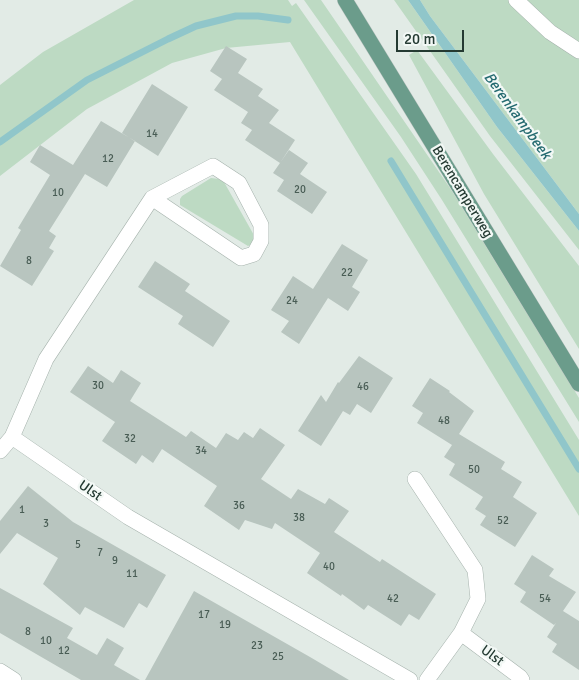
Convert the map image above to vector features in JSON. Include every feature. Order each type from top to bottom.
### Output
[{"type":"main road","name":"Berencamperweg","points":[[345,0],[579,384]]},
{"type":"street","points":[[516,0],[550,32],[579,51]]},
{"type":"street","points":[[0,451],[12,437],[46,359],[152,198],[213,166],[238,183],[261,225],[261,241],[254,254],[241,258],[152,198]]},
{"type":"street","name":"Ulst","points":[[12,437],[128,517],[410,680]]},
{"type":"street","points":[[415,479],[475,570],[478,599],[461,633],[427,680]]},
{"type":"street","name":"Ulst","points":[[461,633],[522,680]]},
{"type":"street","points":[[0,671],[14,680]]},
{"type":"green space","points":[[134,0],[288,0],[292,6],[296,3],[416,174],[579,440],[579,516],[290,42],[226,48],[172,63],[87,109],[0,176],[0,85],[43,52]]},
{"type":"green space","points":[[304,0],[321,0],[452,191],[579,398],[579,422],[401,137]]},
{"type":"green space","points":[[394,0],[408,0],[497,127],[579,231],[579,250],[490,136]]},
{"type":"green space","points":[[420,0],[510,0],[579,57],[579,214],[430,16]]},
{"type":"green space","points":[[523,0],[579,0],[579,45],[574,42]]},
{"type":"green space","points":[[417,50],[493,154],[579,266],[579,349],[484,194],[409,55]]},
{"type":"green space","points":[[211,178],[224,182],[255,237],[252,244],[248,246],[180,205],[182,196]]},
{"type":"water","points":[[408,0],[420,0],[430,16],[579,214],[579,231],[497,127]]},
{"type":"building","points":[[226,46],[247,59],[238,73],[263,89],[258,96],[279,110],[269,123],[295,140],[280,163],[245,140],[252,130],[241,123],[248,112],[214,90],[222,79],[210,71]]},
{"type":"building","points":[[152,84],[188,107],[158,156],[122,133]]},
{"type":"building","points":[[101,121],[135,141],[107,187],[85,174],[49,231],[56,236],[49,248],[54,251],[32,286],[0,266],[21,230],[18,228],[50,175],[30,162],[40,145],[73,165]]},
{"type":"building","points":[[289,150],[308,163],[300,174],[327,192],[312,214],[277,191],[284,180],[273,173]]},
{"type":"building","points":[[342,244],[368,260],[352,287],[360,292],[348,311],[328,298],[299,344],[281,332],[289,321],[271,310],[293,276],[313,289]]},
{"type":"building","points":[[155,261],[190,284],[185,291],[230,321],[213,347],[178,324],[183,316],[138,287]]},
{"type":"building","points":[[359,356],[393,378],[371,413],[357,404],[350,415],[343,411],[321,446],[298,431],[321,395],[326,402],[338,382]]},
{"type":"building","points":[[88,366],[113,383],[121,370],[141,383],[130,401],[186,437],[191,431],[216,448],[226,433],[238,440],[244,432],[253,438],[260,428],[285,445],[261,479],[291,499],[298,489],[325,504],[329,498],[349,511],[334,532],[380,562],[382,559],[436,594],[419,620],[409,614],[401,626],[368,605],[364,610],[342,594],[341,596],[307,573],[320,553],[275,523],[272,529],[245,520],[239,530],[204,506],[217,486],[162,449],[153,463],[142,455],[136,464],[102,441],[115,422],[70,392]]},
{"type":"building","points":[[430,378],[450,391],[474,411],[459,434],[505,462],[501,469],[522,482],[513,497],[537,513],[515,547],[480,525],[486,516],[475,509],[483,497],[449,475],[455,464],[444,457],[452,445],[417,423],[423,413],[412,406]]},
{"type":"building","points":[[28,486],[73,522],[166,575],[147,608],[139,603],[124,628],[85,607],[80,615],[43,584],[58,558],[17,533],[0,554],[0,521]]},
{"type":"building","points":[[532,555],[554,569],[549,576],[576,592],[563,611],[579,621],[579,670],[552,652],[557,644],[547,637],[556,623],[554,625],[520,602],[526,592],[514,584]]},
{"type":"building","points":[[0,588],[73,628],[67,638],[97,655],[107,638],[124,648],[114,665],[140,680],[81,680],[0,633]]},
{"type":"building","points":[[194,591],[310,657],[349,680],[145,680]]},
{"type":"waterway","points":[[0,142],[87,80],[196,26],[236,16],[258,16],[288,20]]},
{"type":"waterway","points":[[391,161],[579,469]]},
{"type":"water label","name":"Berenkampbeek","points":[[517,116]]}]
